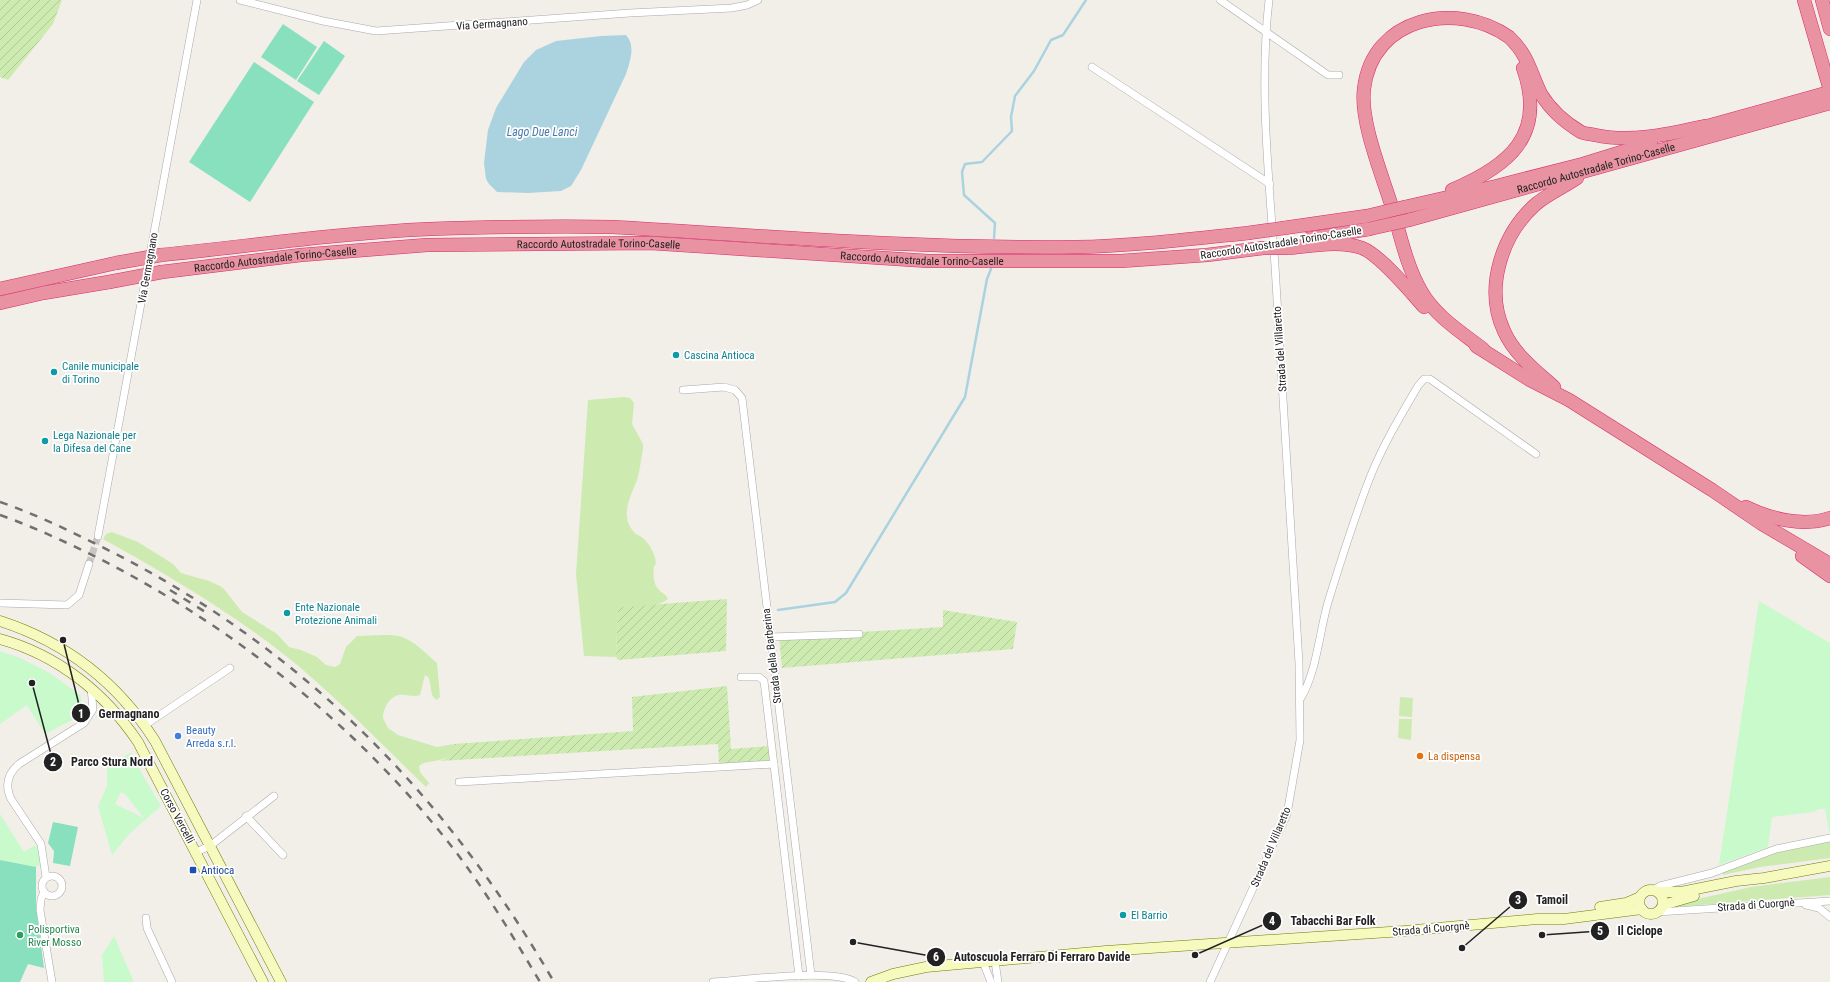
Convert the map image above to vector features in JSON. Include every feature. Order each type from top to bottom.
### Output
[{"type":"highway","points":[[1804,0],[1830,91]]},
{"type":"highway","points":[[1822,0],[1830,29]]},
{"type":"highway","points":[[1483,349],[1439,314],[1421,291],[1409,262],[1368,127],[1363,97],[1367,74],[1376,52],[1394,31],[1406,23],[1426,15],[1457,12],[1475,16],[1491,23],[1500,31],[1509,36],[1528,61],[1542,95],[1557,115],[1582,133],[1608,138],[1631,139],[1705,126]]},
{"type":"highway","points":[[1410,206],[1479,179],[1514,152],[1525,136],[1530,113],[1530,94],[1519,58],[1500,31]]},
{"type":"highway","name":"Raccordo Autostradale Torino-Caselle","points":[[0,303],[42,293],[162,272],[301,255],[427,245],[577,242],[658,243],[928,261],[1121,261],[1208,255],[1249,249],[1288,246],[1409,220],[1585,172],[1780,111],[1830,91]]},
{"type":"highway","name":"Raccordo Autostradale Torino-Caselle","points":[[0,288],[161,255],[309,239],[429,230],[577,226],[613,227],[942,246],[1077,247],[1162,242],[1248,233],[1367,216],[1583,164],[1705,126],[1830,103]]},
{"type":"highway","points":[[1569,400],[1518,354],[1504,331],[1496,308],[1496,284],[1502,255],[1515,228],[1537,204],[1585,172]]},
{"type":"highway","points":[[1288,246],[1332,244],[1362,248],[1391,272],[1440,324],[1483,349],[1530,380],[1569,400],[1712,490],[1762,524],[1830,564]]},
{"type":"highway","points":[[1712,490],[1752,510],[1776,518],[1801,521],[1830,518]]},
{"type":"highway","points":[[1762,524],[1820,570],[1830,576]]},
{"type":"main road","name":"Corso Vercelli","points":[[0,621],[37,634],[71,654],[94,670],[114,688],[145,725],[281,982]]},
{"type":"main road","name":"Corso Vercelli","points":[[0,639],[39,653],[62,666],[91,688],[113,708],[138,742],[263,982]]},
{"type":"main road","name":"Strada di Cuorgnè","points":[[1656,891],[1680,892],[1736,881],[1764,878],[1830,866]]},
{"type":"main road","name":"Strada di Cuorgnè","points":[[1660,909],[1712,891],[1752,883],[1764,878]]},
{"type":"main road","points":[[1646,891],[1656,891],[1663,899],[1660,909],[1648,913],[1642,909],[1639,903],[1640,897],[1646,891]]},
{"type":"main road","name":"Strada di Cuorgnè","points":[[1537,919],[1564,912],[1626,903],[1640,897]]},
{"type":"main road","name":"Strada di Cuorgnè","points":[[871,982],[893,974],[918,968],[1106,951],[1228,944],[1467,926],[1537,919],[1564,918],[1642,909]]},
{"type":"street","name":"Via Germagnano","points":[[98,536],[197,0]]},
{"type":"street","name":"Via Germagnano","points":[[240,0],[323,21],[376,31],[747,5],[758,0]]},
{"type":"street","points":[[1220,0],[1328,75],[1339,75]]},
{"type":"street","name":"Strada del Villaretto","points":[[1210,982],[1287,814],[1293,789],[1300,740],[1301,698],[1265,80],[1265,30],[1269,0]]},
{"type":"street","points":[[1092,67],[1270,184]]},
{"type":"street","name":"Strada del Villaretto","points":[[1301,698],[1308,685],[1326,609],[1348,537],[1371,475],[1389,436],[1418,386],[1424,380],[1430,379],[1536,454]]},
{"type":"street","name":"Strada della Barberina","points":[[683,390],[724,387],[735,390],[742,398],[811,976]]},
{"type":"street","points":[[0,603],[67,605],[79,595],[89,564]]},
{"type":"street","points":[[770,637],[859,634]]},
{"type":"street","points":[[145,725],[230,668]]},
{"type":"street","name":"Strada della Barberina","points":[[741,677],[759,677],[764,681],[799,976]]},
{"type":"street","points":[[47,894],[42,883],[46,877],[40,844],[11,799],[8,793],[8,781],[12,772],[19,764],[84,723],[92,709],[91,688]]},
{"type":"street","points":[[459,782],[774,764]]},
{"type":"street","points":[[196,852],[210,846],[246,816],[274,796]]},
{"type":"street","points":[[246,816],[283,855]]},
{"type":"street","points":[[1656,891],[1660,886],[1712,873],[1776,849],[1830,838]]},
{"type":"street","points":[[46,877],[56,876],[62,883],[60,893],[47,894]]},
{"type":"street","points":[[47,894],[41,905],[42,922],[52,982]]},
{"type":"street","name":"Strada di Cuorgnè","points":[[1660,909],[1830,901]]},
{"type":"street","points":[[1786,903],[1819,908],[1830,917]]},
{"type":"street","points":[[146,918],[147,928],[172,982]]},
{"type":"street","points":[[983,962],[990,982]]},
{"type":"street","points":[[995,962],[998,982]]},
{"type":"street","points":[[713,982],[799,976],[844,977],[855,982]]},
{"type":"street","points":[[830,976],[837,982]]},
{"type":"green space","points":[[0,0],[62,0],[53,24],[8,80],[0,77]]},
{"type":"green space","points":[[283,24],[317,47],[296,80],[261,57]]},
{"type":"green space","points":[[324,41],[345,56],[319,95],[297,81]]},
{"type":"green space","points":[[254,62],[314,102],[250,202],[189,162]]},
{"type":"green space","points":[[624,397],[630,398],[634,403],[632,424],[643,444],[637,480],[629,499],[627,519],[634,532],[649,544],[655,557],[656,564],[654,566],[654,576],[657,588],[668,599],[658,604],[622,607],[618,611],[616,657],[584,656],[576,574],[588,400]]},
{"type":"green space","points":[[112,532],[138,542],[173,564],[181,573],[209,581],[220,586],[242,612],[277,634],[289,647],[301,650],[317,657],[326,665],[335,667],[340,664],[346,647],[357,636],[393,635],[402,637],[412,642],[437,663],[440,697],[436,700],[432,695],[429,678],[425,675],[420,695],[395,696],[386,706],[383,718],[388,728],[398,735],[437,747],[454,744],[458,748],[447,757],[427,762],[419,766],[420,772],[429,783],[426,787],[340,703],[286,656],[220,608],[103,539],[106,534]]},
{"type":"green space","points":[[727,599],[726,651],[618,660],[616,657],[618,611],[622,607]]},
{"type":"green space","points":[[1759,601],[1830,643],[1830,835],[1825,809],[1819,809],[1814,812],[1772,817],[1768,847],[1719,865]]},
{"type":"green space","points":[[943,610],[1017,622],[1013,649],[782,668],[779,637],[943,627]]},
{"type":"green space","points":[[0,651],[20,658],[48,672],[80,695],[83,707],[76,718],[45,734],[27,705],[0,724]]},
{"type":"green space","points":[[727,686],[731,749],[769,746],[771,760],[767,762],[719,765],[718,744],[440,761],[445,759],[458,748],[454,744],[633,731],[632,697]]},
{"type":"green space","points":[[1400,697],[1413,698],[1412,717],[1399,716]]},
{"type":"green space","points":[[1399,719],[1412,719],[1411,740],[1398,738]]},
{"type":"green space","points":[[130,753],[161,806],[129,834],[112,855],[98,806],[107,786],[107,766]],"holes":[[[121,792],[125,794],[144,818],[115,804]]]},
{"type":"green space","points":[[0,814],[24,852],[35,845],[38,850],[40,865],[36,867],[0,860]]},
{"type":"green space","points":[[53,822],[78,827],[70,866],[53,863],[54,851],[48,843]]},
{"type":"green space","points":[[1830,841],[1830,858],[1760,867],[1723,875],[1723,873],[1730,869],[1781,851]]},
{"type":"green space","name":"Polisportiva River Mosso","points":[[0,860],[36,867],[36,907],[44,968],[28,964],[20,982],[0,982]]},
{"type":"green space","points":[[1830,877],[1830,895],[1674,907],[1680,903],[1751,887]]},
{"type":"green space","points":[[114,936],[134,982],[104,982],[102,955]]},
{"type":"water","name":"Lago Due Lanci","points":[[626,35],[631,44],[631,54],[626,74],[581,170],[571,186],[561,191],[528,193],[497,192],[486,179],[484,163],[488,130],[496,108],[524,62],[536,50],[556,41]]},
{"type":"waterway","points":[[994,238],[995,223],[964,195],[962,172],[965,164],[982,162],[1012,131],[1011,117],[1015,96],[1034,71],[1051,40],[1063,35],[1086,0]]},
{"type":"waterway","points":[[778,610],[835,602],[846,593],[965,397],[987,279],[991,269]]},
{"type":"tunnel","points":[[89,564],[98,536]]},
{"type":"railway","points":[[0,502],[42,518],[110,551],[180,590],[246,633],[307,681],[364,733],[417,789],[466,850],[512,914],[554,982]]},
{"type":"railway","points":[[0,515],[76,547],[149,586],[197,615],[288,680],[371,755],[409,795],[445,838],[483,890],[540,982]]},
{"type":"railway","points":[[170,590],[207,613]]},
{"type":"place","name":"Cascina Antioca","points":[[676,355]]},
{"type":"place","name":"Canile municipale di Torino","points":[[54,372]]},
{"type":"place","name":"Lega Nazionale per la Difesa del Cane","points":[[45,441]]},
{"type":"place","name":"Ente Nazionale Protezione Animali","points":[[287,613]]},
{"type":"place","name":"Germagnano","points":[[63,640]]},
{"type":"place","name":"Parco Stura Nord","points":[[32,683]]},
{"type":"place","name":"Beauty Arreda s.r.l.","points":[[178,736]]},
{"type":"place","name":"La dispensa","points":[[1420,756]]},
{"type":"place","name":"Antioca","points":[[193,870]]},
{"type":"place","name":"El Barrio","points":[[1123,915]]},
{"type":"place","name":"Polisportiva River Mosso","points":[[20,935]]},
{"type":"place","name":"Il Ciclope","points":[[1542,935]]},
{"type":"place","name":"Autoscuola Ferraro Di Ferraro Davide","points":[[853,942]]},
{"type":"place","name":"Tamoil","points":[[1462,948]]},
{"type":"place","name":"Tabacchi Bar Folk","points":[[1195,955]]}]
